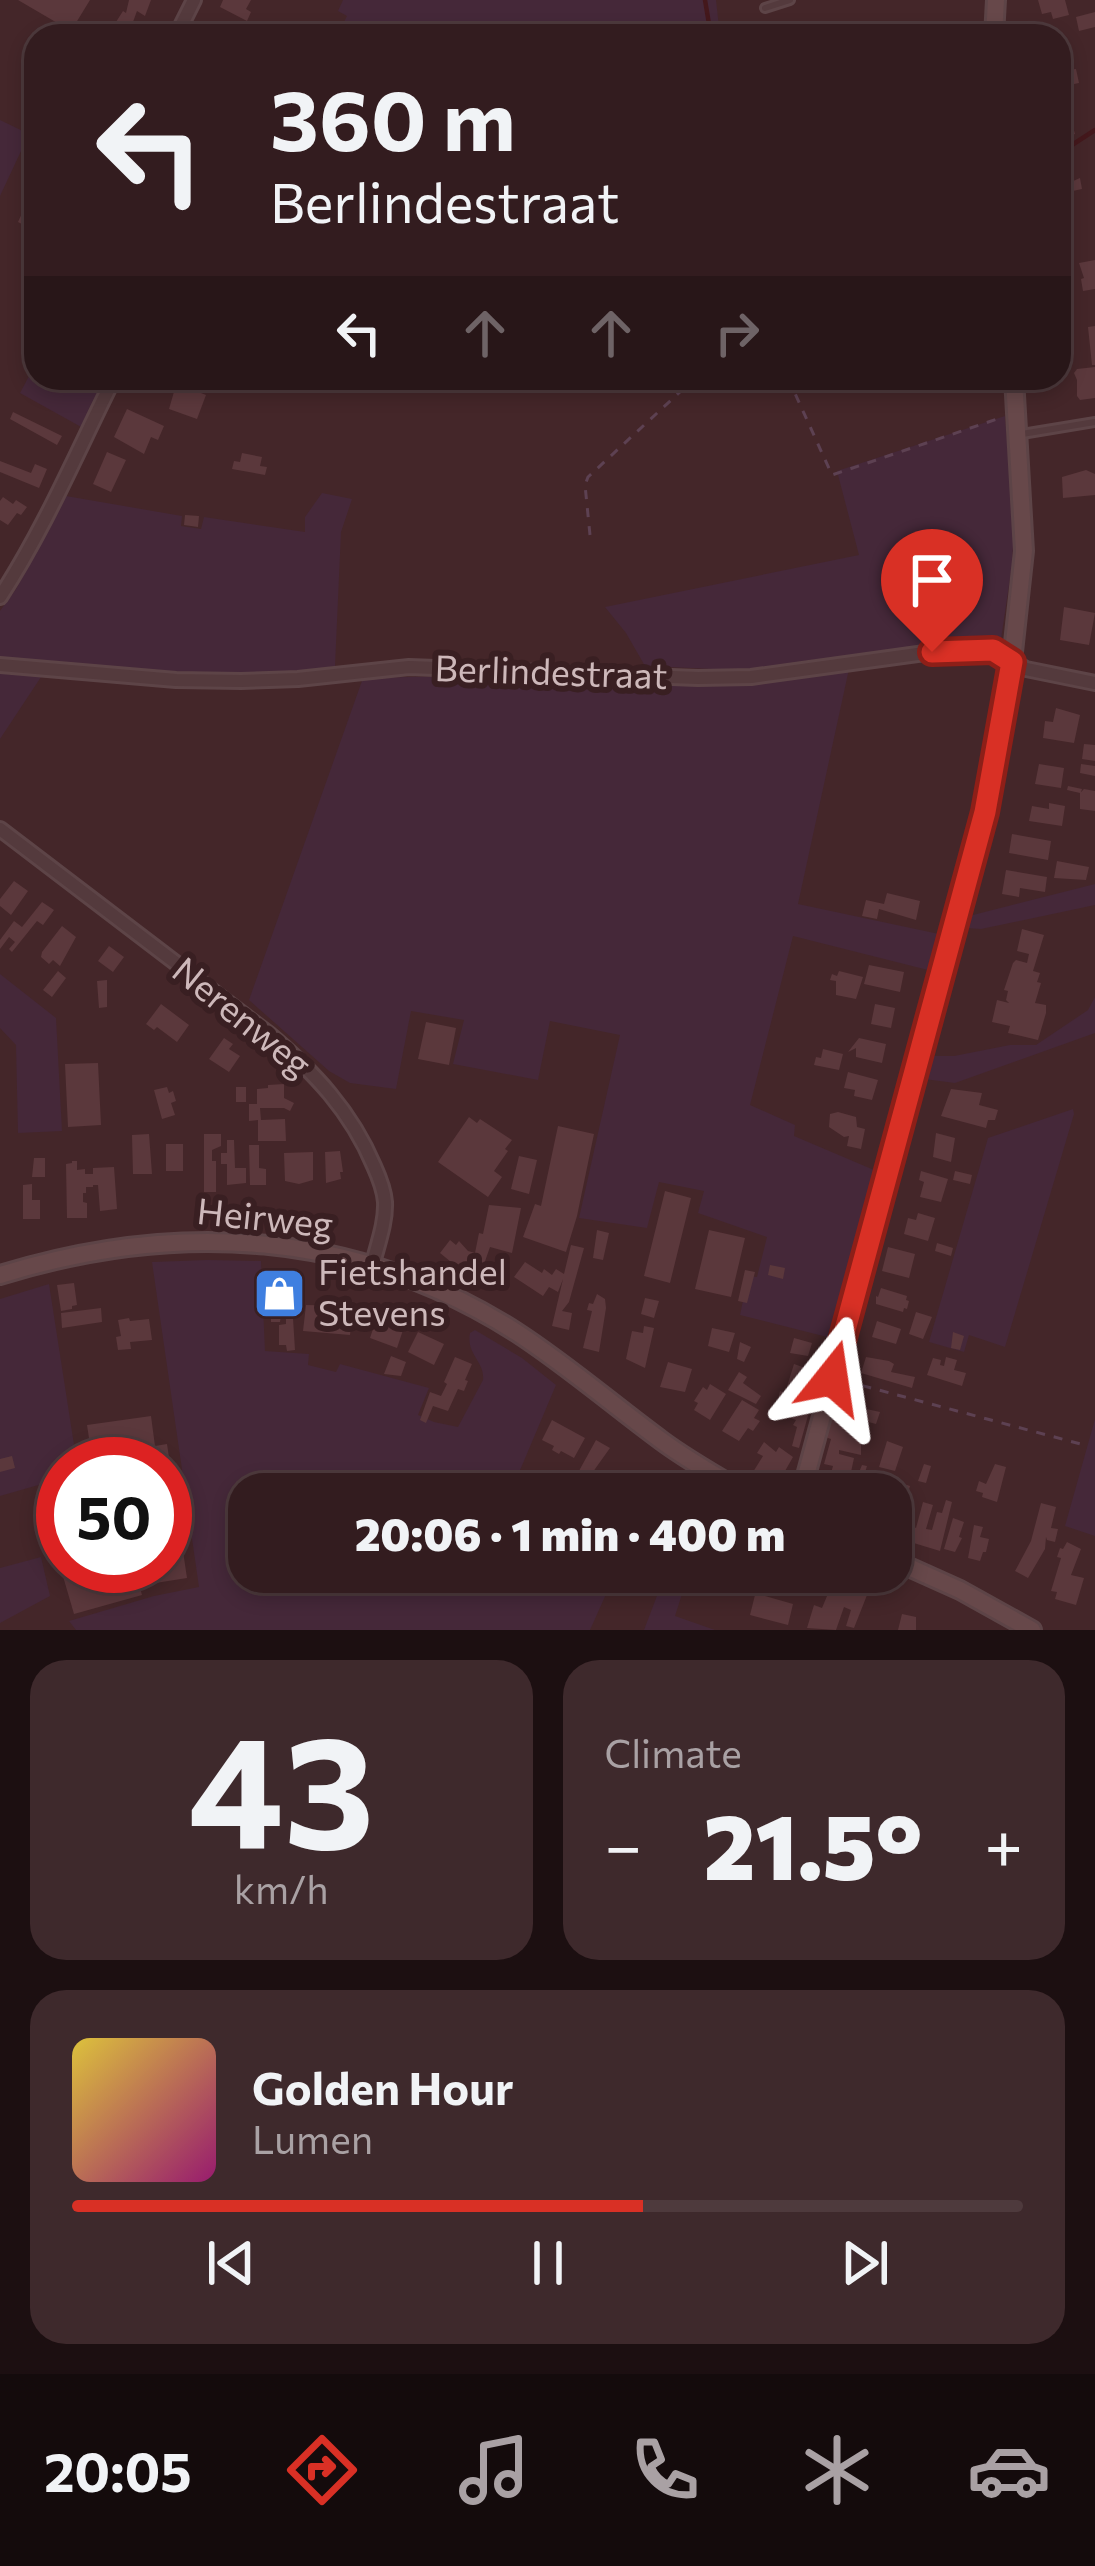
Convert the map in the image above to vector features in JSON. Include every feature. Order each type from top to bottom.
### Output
[{"type":"main road","points":[[807,1473],[985,812],[1012,662],[1024,551],[1015,390]]},
{"type":"main road","name":"Heirweg","points":[[0,1274],[96,1250],[194,1240],[284,1246],[372,1267],[438,1290],[517,1333],[664,1443],[713,1473]]},
{"type":"main road","points":[[912,1568],[1032,1630]]},
{"type":"street","points":[[0,597],[59,493],[108,390]]},
{"type":"street","name":"Berlindestraat","points":[[0,665],[176,680],[298,679],[409,668],[698,678],[751,677],[932,652],[993,650],[1026,669],[1095,683]]},
{"type":"street","name":"Nerenweg","points":[[0,829],[269,1034],[340,1103],[364,1143],[385,1204],[372,1267]]},
{"type":"lane","points":[[765,8],[790,0]]},
{"type":"lane","points":[[1018,425],[1095,422]]},
{"type":"path","points":[[590,535],[588,477],[682,390]]},
{"type":"path","points":[[793,390],[832,475],[1001,418],[1018,425]]},
{"type":"path","points":[[832,1378],[1088,1446]]},
{"type":"shaded area","points":[[343,0],[716,0],[719,24],[343,24],[347,16],[338,11]]},
{"type":"shaded area","points":[[0,120],[24,132],[24,145],[0,196]]},
{"type":"shaded area","points":[[24,386],[24,390],[100,390],[83,428],[20,393]]},
{"type":"shaded area","points":[[1005,416],[1014,526],[1001,639],[767,668],[645,666],[605,607],[859,555],[837,471]]},
{"type":"shaded area","points":[[322,493],[352,499],[341,532],[335,666],[210,675],[0,659],[0,611],[66,496],[182,516],[181,526],[201,529],[204,517],[305,532],[305,517]]},
{"type":"shaded area","points":[[849,669],[798,904],[939,934],[928,970],[793,936],[750,1105],[795,1125],[794,1136],[874,1170],[831,1338],[740,1315],[748,1276],[757,1277],[767,1237],[698,1213],[704,1191],[659,1182],[647,1228],[579,1218],[620,1035],[550,1021],[538,1080],[453,1064],[464,1020],[411,1011],[396,1089],[350,1083],[329,1071],[249,1000],[363,678],[453,676],[728,686]]},
{"type":"shaded area","points":[[0,671],[41,677],[0,739]]},
{"type":"shaded area","points":[[1095,884],[1095,905],[981,929],[966,928],[969,916]]},
{"type":"shaded area","points":[[0,974],[56,1018],[62,1131],[18,1133],[16,1045],[0,1028]]},
{"type":"shaded area","points":[[1095,997],[1095,1033],[955,1083],[924,1079],[929,1056],[1036,1045],[1088,1010]]},
{"type":"shaded area","points":[[1073,1109],[1005,1347],[969,1335],[964,1352],[929,1342],[988,1138]]},
{"type":"shaded area","points":[[261,1261],[265,1351],[309,1354],[308,1365],[336,1372],[340,1364],[429,1388],[418,1415],[434,1422],[458,1427],[483,1380],[469,1341],[475,1330],[556,1385],[519,1473],[228,1473],[228,1593],[607,1593],[590,1630],[76,1630],[69,1621],[154,1596],[192,1593],[199,1587],[192,1539],[192,1437],[177,1437],[152,1262]]},
{"type":"shaded area","points":[[49,1284],[73,1437],[36,1437],[36,1486],[0,1496],[0,1299]]},
{"type":"shaded area","points":[[1095,1419],[1095,1536],[1065,1526]]},
{"type":"shaded area","points":[[36,1558],[36,1593],[50,1596],[0,1623],[0,1568]]},
{"type":"shaded area","points":[[658,1593],[682,1593],[675,1616],[715,1630],[644,1630]]},
{"type":"building","points":[[18,0],[90,0],[75,24],[59,24]]},
{"type":"building","points":[[129,0],[151,0],[145,16],[137,11],[132,24],[116,22],[126,13]]},
{"type":"building","points":[[223,0],[251,0],[247,21],[220,7]]},
{"type":"building","points":[[1038,0],[1065,0],[1069,15],[1053,19],[1051,12],[1042,14]]},
{"type":"building","points":[[1095,12],[1095,27],[1079,31],[1076,17]]},
{"type":"building","points":[[1076,69],[1079,83],[1071,85],[1071,70]]},
{"type":"building","points":[[1080,178],[1082,189],[1071,191],[1071,182]]},
{"type":"building","points":[[1095,260],[1095,289],[1083,291],[1079,263]]},
{"type":"building","points":[[1095,326],[1095,365],[1092,365],[1088,327]]},
{"type":"building","points":[[1095,367],[1095,398],[1080,400],[1074,373]]},
{"type":"building","points":[[175,390],[202,390],[206,395],[197,419],[169,409]]},
{"type":"building","points":[[127,409],[164,426],[158,440],[151,437],[144,454],[114,437]]},
{"type":"building","points":[[13,412],[62,436],[57,445],[10,419]]},
{"type":"building","points":[[107,452],[126,460],[111,492],[93,484]]},
{"type":"building","points":[[242,453],[262,457],[265,475],[232,469]]},
{"type":"building","points":[[0,461],[31,473],[35,464],[47,469],[39,488],[0,472]]},
{"type":"building","points":[[1086,470],[1095,474],[1095,495],[1063,498],[1062,477]]},
{"type":"building","points":[[3,497],[27,507],[8,525],[0,520]]},
{"type":"building","points":[[185,515],[199,516],[198,527],[184,525]]},
{"type":"building","points":[[1064,607],[1095,613],[1089,645],[1060,640]]},
{"type":"building","points":[[1056,708],[1080,715],[1074,743],[1043,738],[1045,721],[1053,722]]},
{"type":"building","points":[[1084,744],[1095,745],[1095,761],[1082,759]]},
{"type":"building","points":[[1039,764],[1064,768],[1061,788],[1035,784]]},
{"type":"building","points":[[1081,764],[1095,766],[1095,776],[1080,773]]},
{"type":"building","points":[[1068,786],[1095,791],[1095,811],[1080,809],[1080,793],[1067,790]]},
{"type":"building","points":[[1049,803],[1065,806],[1062,826],[1029,821],[1032,806],[1049,809]]},
{"type":"building","points":[[1012,834],[1051,841],[1048,860],[1009,853]]},
{"type":"building","points":[[1057,861],[1089,867],[1086,880],[1054,878]]},
{"type":"building","points":[[1006,870],[1047,877],[1045,892],[1020,888],[1019,897],[1002,894]]},
{"type":"building","points":[[14,881],[28,891],[11,915],[0,906],[0,899]]},
{"type":"building","points":[[887,893],[920,901],[916,920],[879,909],[877,919],[862,916],[866,900],[884,904]]},
{"type":"building","points":[[42,902],[54,910],[43,925],[37,921],[12,952],[9,949],[15,942],[9,937],[0,949],[0,940],[14,921],[22,927]]},
{"type":"building","points":[[62,926],[76,937],[60,966],[53,960],[49,964],[42,952]]},
{"type":"building","points":[[1022,929],[1044,935],[1033,971],[1040,973],[1037,982],[1041,983],[1035,1003],[1046,1005],[1038,1040],[1008,1033],[1010,1026],[992,1022],[997,1000],[1009,1003],[1004,990],[1013,963],[1027,963],[1029,954],[1017,951]]},
{"type":"building","points":[[109,946],[124,957],[113,972],[98,961]]},
{"type":"building","points":[[869,965],[904,972],[900,992],[864,984]]},
{"type":"building","points":[[58,971],[66,978],[52,997],[43,990]]},
{"type":"building","points":[[839,971],[863,977],[856,999],[836,995],[836,981],[830,980]]},
{"type":"building","points":[[107,980],[107,1007],[99,1008],[97,981]]},
{"type":"building","points":[[161,1004],[189,1025],[177,1042],[146,1024]]},
{"type":"building","points":[[875,1004],[895,1008],[891,1028],[871,1024]]},
{"type":"building","points":[[426,1022],[456,1028],[449,1065],[418,1059]]},
{"type":"building","points":[[224,1038],[240,1056],[229,1072],[209,1059]]},
{"type":"building","points":[[859,1038],[886,1044],[882,1063],[856,1057],[856,1048],[848,1052]]},
{"type":"building","points":[[823,1049],[843,1054],[839,1070],[814,1065]]},
{"type":"building","points":[[98,1063],[101,1125],[68,1127],[65,1064]]},
{"type":"building","points":[[848,1072],[878,1080],[872,1100],[844,1088]]},
{"type":"building","points":[[284,1084],[284,1098],[294,1103],[290,1111],[260,1108],[261,1120],[285,1119],[286,1141],[258,1141],[258,1120],[249,1121],[249,1104],[257,1104],[257,1089]]},
{"type":"building","points":[[167,1087],[176,1101],[171,1103],[175,1115],[162,1119],[154,1090]]},
{"type":"building","points":[[236,1087],[246,1087],[246,1102],[236,1102]]},
{"type":"building","points":[[951,1089],[982,1093],[979,1105],[998,1110],[995,1120],[988,1120],[986,1128],[941,1116]]},
{"type":"building","points":[[830,1114],[856,1117],[857,1127],[865,1129],[861,1149],[847,1146],[849,1136],[829,1127]]},
{"type":"building","points":[[469,1117],[512,1140],[494,1171],[502,1177],[488,1197],[438,1162]]},
{"type":"building","points":[[558,1126],[594,1134],[566,1252],[523,1237],[535,1204],[541,1206]]},
{"type":"building","points":[[936,1133],[955,1138],[951,1162],[933,1157]]},
{"type":"building","points":[[149,1134],[152,1174],[133,1174],[132,1135]]},
{"type":"building","points":[[204,1134],[221,1134],[221,1146],[212,1150],[216,1192],[204,1192]]},
{"type":"building","points":[[227,1140],[234,1140],[235,1168],[246,1168],[246,1183],[227,1185],[227,1164],[221,1164],[221,1153],[227,1153]]},
{"type":"building","points":[[166,1144],[183,1144],[183,1171],[166,1171]]},
{"type":"building","points":[[249,1145],[259,1145],[259,1168],[266,1169],[266,1185],[250,1185]]},
{"type":"building","points":[[340,1151],[341,1179],[326,1183],[325,1152]]},
{"type":"building","points":[[313,1152],[313,1180],[285,1181],[284,1153]]},
{"type":"building","points":[[519,1156],[537,1160],[529,1194],[511,1189]]},
{"type":"building","points":[[34,1158],[45,1158],[45,1177],[32,1177]]},
{"type":"building","points":[[72,1161],[85,1174],[93,1174],[93,1168],[114,1167],[117,1209],[100,1211],[98,1185],[93,1185],[83,1193],[87,1218],[67,1218],[66,1164]]},
{"type":"building","points":[[921,1171],[948,1179],[941,1202],[920,1197]]},
{"type":"building","points":[[955,1171],[972,1175],[970,1184],[953,1180]]},
{"type":"building","points":[[32,1184],[32,1200],[40,1200],[40,1219],[23,1219],[23,1185]]},
{"type":"building","points":[[665,1191],[691,1198],[670,1283],[644,1276]]},
{"type":"building","points":[[489,1205],[521,1208],[512,1253],[490,1247],[482,1270],[486,1273],[478,1284],[440,1253],[450,1240],[475,1253]]},
{"type":"building","points":[[918,1213],[935,1218],[928,1241],[904,1234],[908,1218],[916,1220]]},
{"type":"building","points":[[597,1230],[609,1233],[603,1260],[593,1258]]},
{"type":"building","points":[[709,1230],[745,1238],[731,1297],[695,1289]]},
{"type":"building","points":[[937,1243],[953,1248],[951,1256],[935,1251]]},
{"type":"building","points":[[571,1245],[584,1248],[569,1302],[562,1311],[572,1313],[569,1330],[552,1326],[563,1279],[558,1292],[549,1287],[543,1296],[514,1277],[525,1262],[542,1273],[544,1269],[552,1275],[556,1269],[564,1274]]},
{"type":"building","points":[[888,1247],[915,1254],[909,1278],[882,1271]]},
{"type":"building","points":[[770,1265],[785,1268],[783,1279],[768,1275]]},
{"type":"building","points":[[745,1270],[755,1272],[747,1303],[738,1301]]},
{"type":"building","points":[[74,1283],[77,1305],[61,1311],[57,1285]]},
{"type":"building","points":[[285,1288],[280,1322],[271,1322],[270,1289]]},
{"type":"building","points":[[881,1288],[907,1296],[907,1309],[876,1304]]},
{"type":"building","points":[[597,1294],[605,1299],[606,1308],[599,1352],[583,1348],[592,1311],[587,1310]]},
{"type":"building","points":[[645,1298],[659,1301],[654,1318],[641,1314]]},
{"type":"building","points":[[306,1305],[346,1306],[345,1318],[352,1318],[350,1335],[303,1331]]},
{"type":"building","points":[[101,1308],[102,1322],[62,1328],[61,1313]]},
{"type":"building","points":[[916,1312],[932,1317],[923,1339],[909,1334]]},
{"type":"building","points":[[377,1317],[404,1327],[397,1348],[370,1338]]},
{"type":"building","points":[[286,1318],[293,1318],[295,1350],[279,1345],[279,1325],[286,1324]]},
{"type":"building","points":[[149,1319],[152,1340],[130,1342],[131,1349],[118,1350],[118,1320]]},
{"type":"building","points":[[877,1321],[901,1329],[896,1344],[872,1337]]},
{"type":"building","points":[[644,1326],[654,1328],[645,1368],[626,1359],[632,1331],[643,1333]]},
{"type":"building","points":[[712,1328],[735,1333],[729,1352],[708,1346]]},
{"type":"building","points":[[418,1332],[444,1344],[434,1365],[408,1352]]},
{"type":"building","points":[[953,1332],[964,1336],[960,1350],[951,1348]]},
{"type":"building","points":[[794,1338],[812,1343],[808,1356],[790,1353]]},
{"type":"building","points":[[740,1342],[751,1347],[744,1362],[737,1359]]},
{"type":"building","points":[[391,1356],[406,1362],[401,1376],[384,1374]]},
{"type":"building","points":[[455,1357],[472,1364],[464,1391],[458,1389],[448,1411],[433,1406],[426,1423],[420,1420],[430,1392],[441,1396]]},
{"type":"building","points":[[866,1357],[889,1361],[894,1364],[891,1372],[915,1377],[912,1388],[861,1373]]},
{"type":"building","points":[[946,1357],[957,1360],[954,1370],[966,1373],[962,1386],[927,1375],[933,1358],[944,1366]]},
{"type":"building","points":[[668,1362],[692,1369],[685,1392],[660,1387]]},
{"type":"building","points":[[794,1364],[820,1373],[810,1408],[778,1399],[780,1391],[785,1393]]},
{"type":"building","points":[[739,1372],[747,1377],[743,1383],[761,1396],[756,1404],[728,1390]]},
{"type":"building","points":[[710,1384],[726,1394],[710,1420],[694,1410],[698,1403],[694,1401]]},
{"type":"building","points":[[742,1400],[759,1410],[754,1418],[760,1421],[739,1441],[722,1431]]},
{"type":"building","points":[[835,1402],[880,1412],[876,1424],[857,1419],[855,1427],[851,1426],[858,1432],[861,1455],[839,1450],[854,1458],[851,1472],[831,1473],[833,1466],[824,1464],[831,1439],[825,1437]]},
{"type":"building","points":[[787,1408],[799,1414],[809,1412],[799,1448],[792,1446],[797,1427],[793,1425],[796,1420],[783,1415]]},
{"type":"building","points":[[151,1416],[154,1437],[89,1437],[87,1425]]},
{"type":"building","points":[[552,1420],[585,1438],[574,1458],[559,1454],[542,1440]]},
{"type":"building","points":[[596,1440],[610,1448],[593,1473],[578,1473]]},
{"type":"building","points":[[887,1441],[903,1447],[895,1471],[879,1467]]},
{"type":"building","points":[[764,1442],[776,1452],[779,1447],[793,1457],[788,1473],[753,1472],[763,1456],[757,1453]]},
{"type":"building","points":[[12,1456],[15,1468],[0,1472],[0,1459]]},
{"type":"building","points":[[924,1464],[931,1466],[926,1483],[918,1481]]},
{"type":"building","points":[[995,1464],[1006,1467],[997,1502],[976,1491],[979,1481],[986,1484]]},
{"type":"building","points":[[946,1500],[952,1502],[940,1551],[912,1543],[912,1526],[916,1528],[923,1502],[933,1505],[926,1529],[932,1530],[937,1512],[942,1513]]},
{"type":"building","points":[[1041,1503],[1056,1507],[1051,1528],[1058,1529],[1055,1542],[1046,1537],[1045,1549],[1028,1578],[1015,1571],[1031,1541]]},
{"type":"building","points":[[953,1518],[964,1522],[955,1552],[944,1549]]},
{"type":"building","points":[[974,1525],[983,1527],[980,1537],[989,1539],[980,1561],[968,1558]]},
{"type":"building","points":[[1067,1542],[1081,1549],[1071,1575],[1084,1578],[1076,1605],[1055,1599],[1057,1592],[1051,1591],[1061,1558],[1057,1557]]},
{"type":"building","points":[[68,1593],[141,1593],[142,1595],[74,1614]]},
{"type":"building","points":[[756,1593],[793,1604],[788,1625],[750,1615]]},
{"type":"building","points":[[828,1593],[868,1593],[854,1628],[846,1626],[851,1610],[844,1607],[836,1630],[807,1628],[814,1605],[822,1608]]},
{"type":"building","points":[[902,1614],[916,1617],[916,1630],[898,1630]]},
{"type":"waterway","points":[[705,0],[709,24]]},
{"type":"waterway","points":[[1071,145],[1095,130]]},
{"type":"place","name":"Fietshandel Stevens","points":[[279,1293]]},
{"type":"route","points":[[832,1378],[985,812],[1012,662],[993,650],[932,652]]}]
